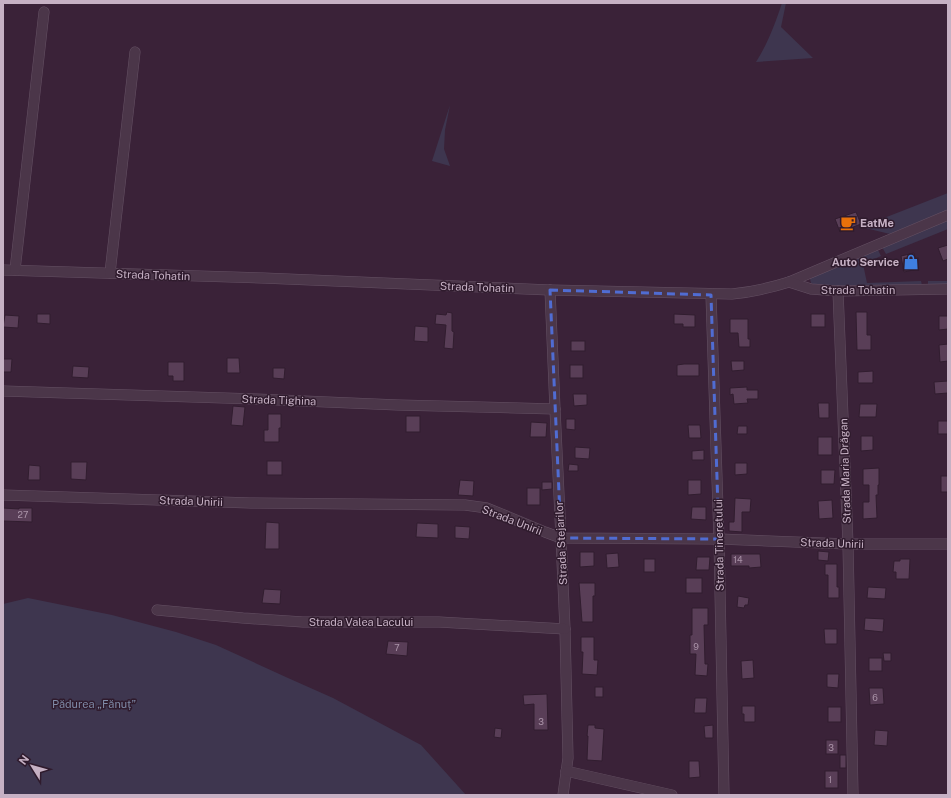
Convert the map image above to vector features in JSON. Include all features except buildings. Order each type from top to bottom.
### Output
[{"type":"street","points":[[15,270],[44,12]]},
{"type":"street","points":[[110,273],[135,52]]},
{"type":"street","points":[[789,282],[948,215]]},
{"type":"street","name":"Strada Tohatin","points":[[3,270],[255,278],[550,290],[711,294],[750,292],[789,282],[811,289],[838,291],[948,289]]},
{"type":"street","name":"Strada Stejarilor","points":[[550,290],[565,629],[568,758],[563,795]]},
{"type":"street","name":"Strada Maria Drăgan","points":[[838,291],[848,544],[853,795]]},
{"type":"street","name":"Strada Tineretului","points":[[711,294],[719,539],[724,795]]},
{"type":"street","name":"Strada Tighina","points":[[3,391],[555,409]]},
{"type":"street","name":"Strada Unirii","points":[[3,495],[251,503],[465,505],[487,508],[562,538],[719,539],[848,544],[948,544]]},
{"type":"street","name":"Strada Valea Lacului","points":[[156,610],[303,622],[439,622],[565,629]]},
{"type":"street","points":[[566,771],[672,795]]},
{"type":"highlighted area","points":[[550,290],[711,295],[719,539],[561,538]]},
{"type":"green space","points":[[782,3],[786,3],[781,27],[813,58],[756,62],[771,33]]},
{"type":"green space","points":[[450,105],[445,130],[444,149],[450,166],[432,161]]},
{"type":"green space","points":[[948,193],[948,210],[890,234],[861,227]]},
{"type":"green space","points":[[948,220],[948,229],[886,254],[882,247]]},
{"type":"green space","points":[[878,250],[881,256],[863,264],[867,283],[921,281],[922,285],[838,287],[815,285],[811,283],[810,279],[812,276]]},
{"type":"green space","points":[[928,281],[948,281],[948,284],[928,285]]},
{"type":"green space","name":"Pădurea „Fănuț”","points":[[28,598],[112,615],[176,632],[216,645],[333,698],[421,745],[466,795],[3,795],[3,604]]},
{"type":"place","name":"EatMe","points":[[848,223]]},
{"type":"place","name":"Auto Service","points":[[911,262]]}]
